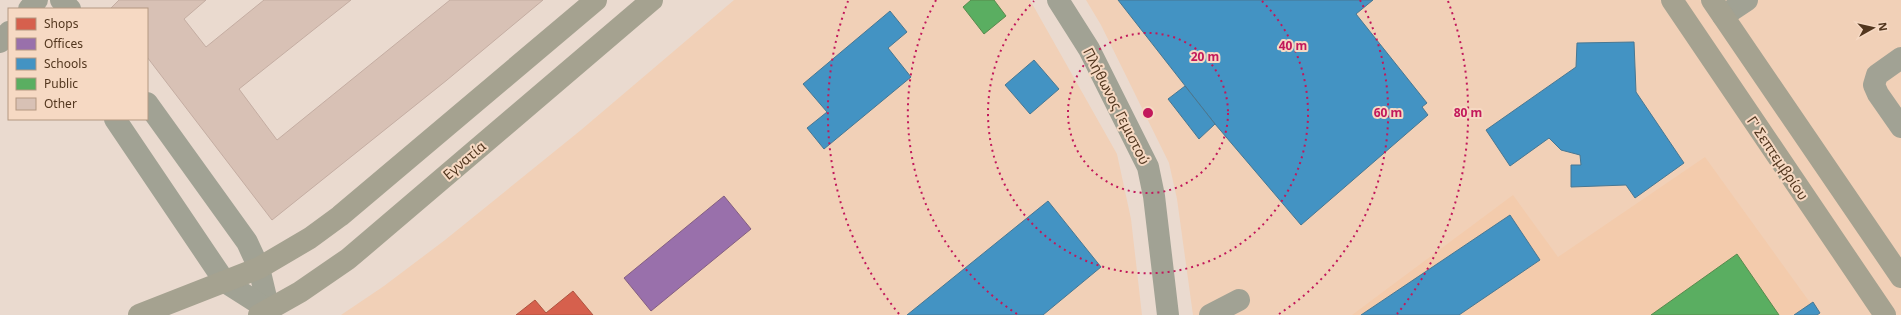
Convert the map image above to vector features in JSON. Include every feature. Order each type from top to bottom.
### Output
[{"type":"main road","points":[[139,315],[226,282],[258,268],[310,238],[340,216],[596,0]]},
{"type":"main road","name":"Εγνατία","points":[[264,312],[300,292],[348,259],[652,0]]},
{"type":"main road","name":"Γ' Σεπτεμβρίου","points":[[1672,0],[1885,315]]},
{"type":"main road","points":[[1717,8],[1901,276]]},
{"type":"street","points":[[30,8],[37,0]]},
{"type":"street","points":[[60,0],[69,8]]},
{"type":"street","name":"Πλήθωνος Γεμιστού","points":[[1058,0],[1089,49],[1148,167],[1154,196],[1168,315]]},
{"type":"street","points":[[1717,8],[1747,0]]},
{"type":"street","points":[[0,42],[8,33]]},
{"type":"street","points":[[1901,58],[1877,75],[1874,85],[1878,94],[1901,127]]},
{"type":"street","points":[[148,104],[239,229],[254,254],[258,268],[264,312]]},
{"type":"street","points":[[116,120],[226,282],[264,312]]},
{"type":"street","points":[[1210,315],[1239,300]]},
{"type":"shaded area","points":[[734,0],[1030,0],[1117,154],[1131,219],[1142,315],[341,315],[384,286],[445,240],[581,130]]},
{"type":"shaded area","points":[[1086,0],[1901,0],[1901,315],[1193,315],[1177,199],[1169,163],[1101,25]]},
{"type":"shaded area","points":[[1705,157],[1819,315],[1352,315],[1513,195],[1558,257]]},
{"type":"building: Shops","points":[[573,291],[593,315],[516,315],[535,300],[546,313]]},
{"type":"building: Offices","points":[[724,196],[751,229],[651,311],[624,278]]},
{"type":"building: Schools","points":[[1118,0],[1373,0],[1356,14],[1427,103],[1422,107],[1428,115],[1301,225],[1215,124]]},
{"type":"building: Schools","points":[[890,11],[907,32],[888,48],[911,77],[824,149],[807,128],[827,112],[803,84]]},
{"type":"building: Schools","points":[[1634,42],[1636,92],[1684,163],[1635,198],[1626,185],[1571,187],[1571,165],[1581,165],[1580,155],[1561,150],[1549,138],[1510,166],[1486,130],[1576,67],[1577,43]]},
{"type":"building: Schools","points":[[1034,60],[1059,89],[1030,114],[1005,85]]},
{"type":"building: Schools","points":[[1185,86],[1215,124],[1199,139],[1168,99]]},
{"type":"building: Schools","points":[[1048,201],[1101,267],[1043,315],[907,315]]},
{"type":"building: Schools","points":[[1510,215],[1540,260],[1459,315],[1361,315]]},
{"type":"building: Schools","points":[[1813,302],[1820,313],[1817,315],[1794,315]]},
{"type":"building: Public","points":[[971,0],[994,0],[1006,16],[984,34],[963,7]]},
{"type":"building: Public","points":[[1737,254],[1779,315],[1651,315]]},
{"type":"building: Other","points":[[119,0],[206,0],[184,19],[206,47],[264,0],[351,0],[239,89],[277,140],[450,0],[543,0],[447,80],[272,220],[148,58],[148,8],[111,8]]}]
